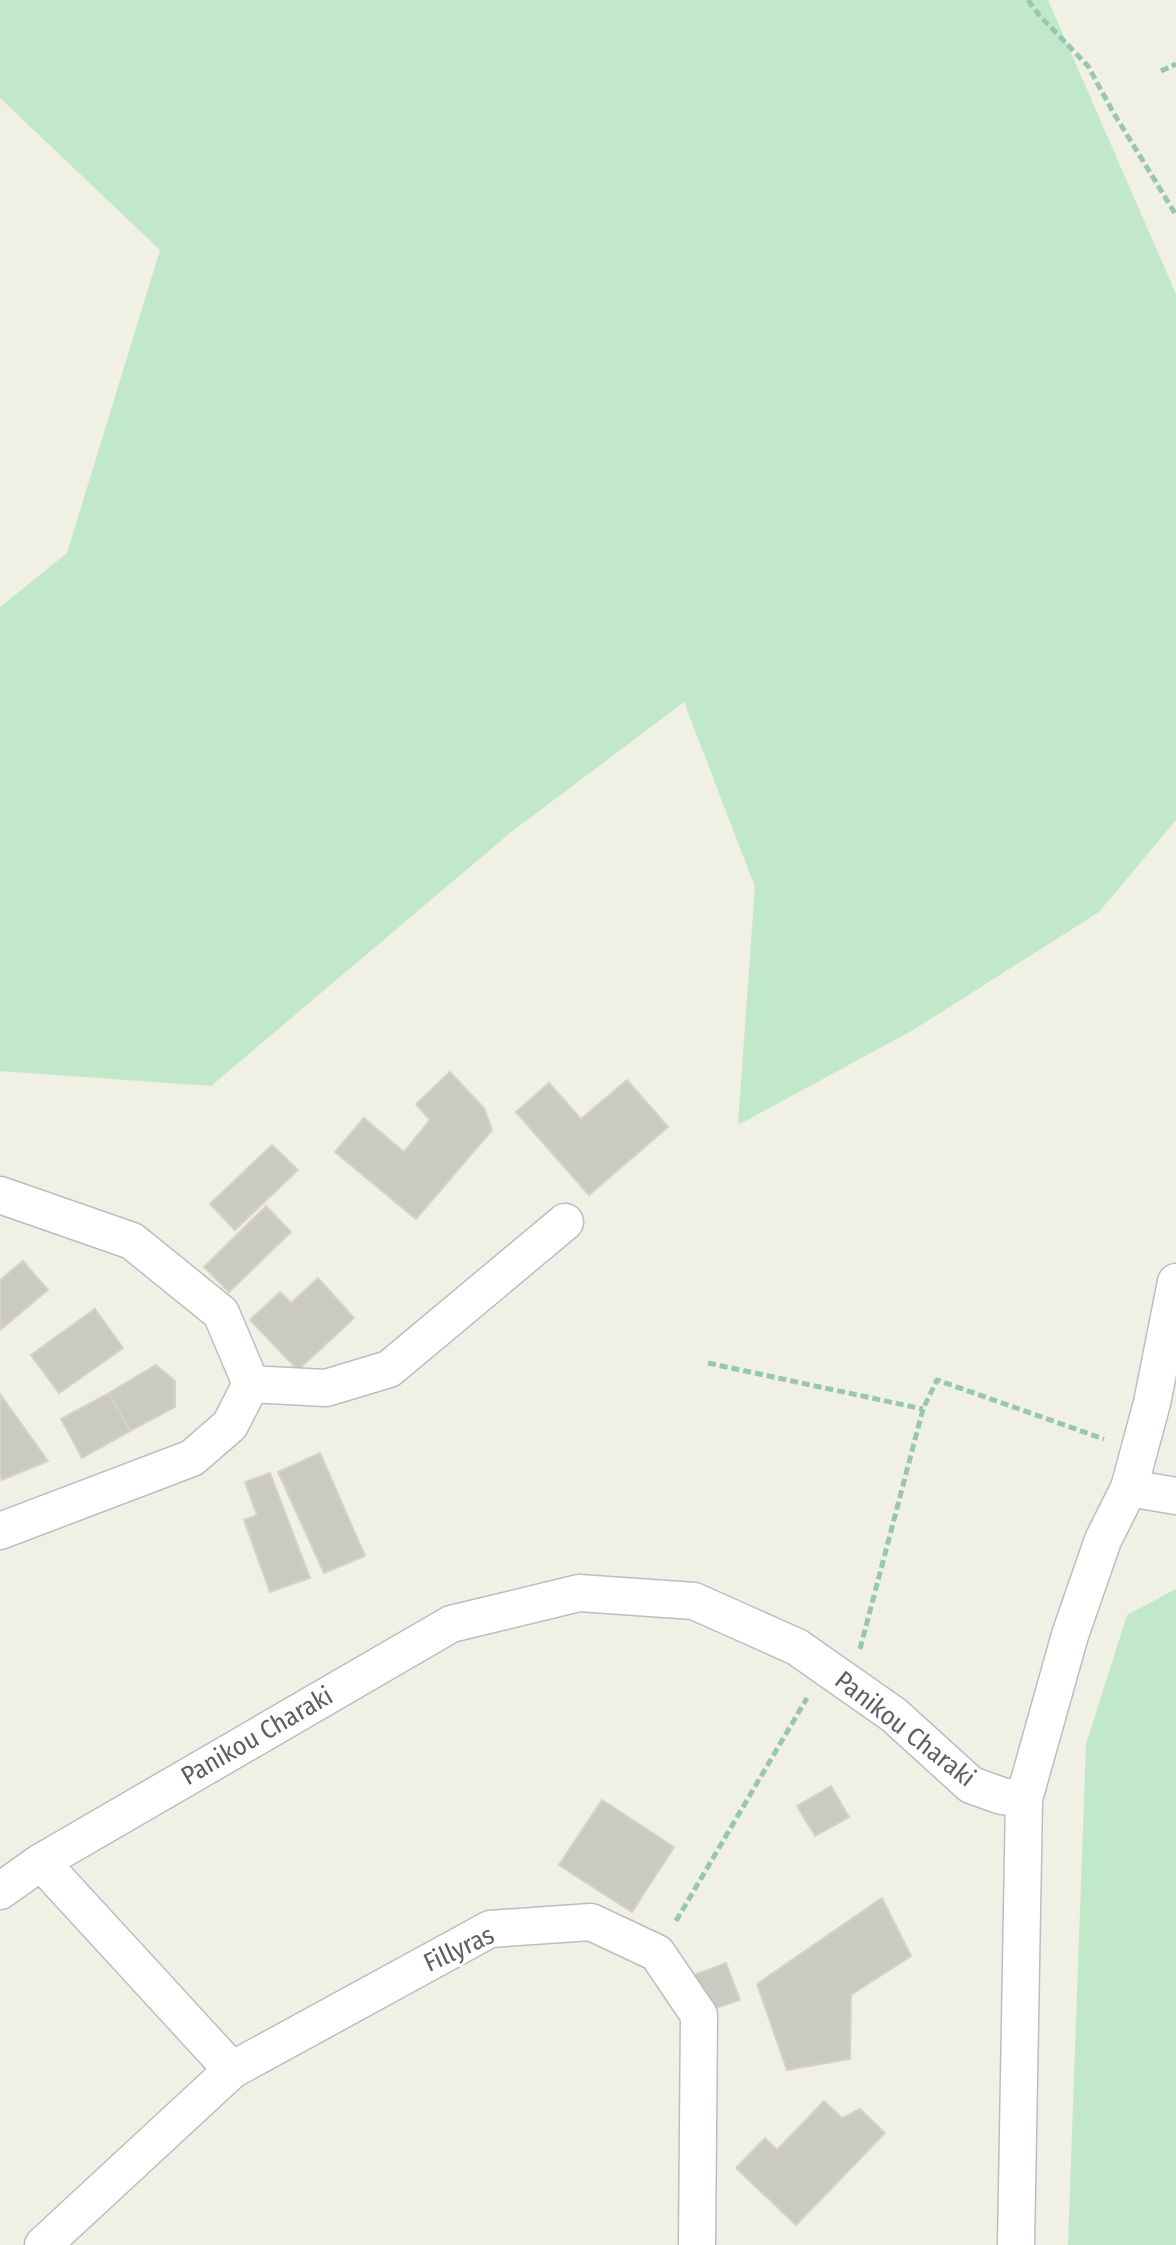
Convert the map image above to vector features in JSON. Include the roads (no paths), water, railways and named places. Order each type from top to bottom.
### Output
[{"type":"street","points":[[0,1195],[132,1241],[221,1313],[251,1384]]},
{"type":"street","points":[[251,1384],[326,1388],[389,1369],[565,1222]]},
{"type":"street","points":[[1016,2245],[1024,1799],[1070,1635],[1103,1540],[1129,1488],[1152,1403],[1176,1282]]},
{"type":"street","points":[[0,1531],[192,1458],[230,1425],[251,1384]]},
{"type":"street","points":[[1129,1488],[1176,1496]]},
{"type":"street","name":"Panikou Charaki","points":[[0,1891],[41,1862],[451,1624],[579,1593],[694,1601],[797,1647],[894,1715],[971,1785],[1002,1796],[1024,1799]]},
{"type":"street","points":[[41,1862],[232,2070]]},
{"type":"street","name":"Fillyras","points":[[43,2245],[232,2070],[490,1929],[591,1922],[657,1953],[699,2015],[697,2245]]}]
